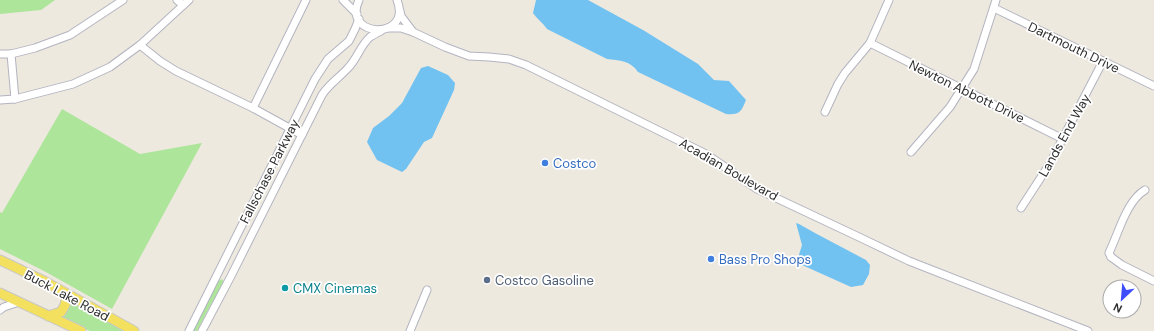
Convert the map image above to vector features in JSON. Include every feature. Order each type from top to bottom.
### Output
[{"type":"main road","name":"Buck Lake Road","points":[[0,260],[67,294],[134,331]]},
{"type":"main road","name":"Buck Lake Road","points":[[0,293],[81,331]]},
{"type":"main road","points":[[48,316],[61,312],[65,305],[67,294]]},
{"type":"street","points":[[0,54],[11,54],[35,48],[70,35],[123,0]]},
{"type":"street","points":[[0,100],[15,99],[73,84],[110,66],[140,45],[186,3],[177,0]]},
{"type":"street","points":[[253,108],[306,0]]},
{"type":"street","points":[[343,0],[358,17]]},
{"type":"street","name":"Fallschase Parkway","points":[[190,331],[219,270],[321,69],[328,59],[349,41],[355,29],[358,17],[356,9],[359,0]]},
{"type":"street","points":[[825,112],[845,73],[870,43],[889,0]]},
{"type":"street","points":[[912,152],[937,123],[974,69],[996,0]]},
{"type":"street","points":[[384,29],[396,20],[397,2]]},
{"type":"street","name":"Acadian Boulevard","points":[[397,2],[401,16],[414,32]]},
{"type":"street","name":"Dartmouth Drive","points":[[994,8],[1154,86]]},
{"type":"street","name":"Acadian Boulevard","points":[[358,17],[363,25],[374,30],[401,28],[414,32],[458,53],[469,56],[509,59],[526,65],[706,154],[757,189],[909,260],[1088,331]]},
{"type":"street","name":"Fallschase Parkway","points":[[202,331],[315,108],[327,88],[356,59],[363,46],[370,38],[384,29]]},
{"type":"street","name":"Newton Abbott Drive","points":[[870,43],[1064,139]]},
{"type":"street","points":[[140,45],[160,61],[176,71],[253,108],[302,135]]},
{"type":"street","points":[[11,54],[15,99]]},
{"type":"street","name":"Lands End Way","points":[[1021,208],[1064,139],[1103,61]]},
{"type":"street","points":[[1154,190],[1144,187],[1133,201],[1112,246],[1108,259],[1154,281]]},
{"type":"street","points":[[219,270],[231,276]]},
{"type":"street","points":[[410,331],[427,290]]},
{"type":"street","points":[[0,310],[4,307],[19,302]]},
{"type":"green space","points":[[0,0],[55,0],[41,10],[0,14]]},
{"type":"green space","points":[[62,109],[140,154],[202,143],[112,309],[44,271],[0,249],[0,212],[2,213]]},
{"type":"green space","points":[[222,279],[224,282],[223,286],[210,306],[197,331],[193,331],[215,283]]},
{"type":"green space","points":[[70,301],[125,331],[90,331],[61,319],[59,317]]},
{"type":"water","points":[[536,0],[588,0],[643,30],[698,64],[714,80],[729,81],[746,100],[743,107],[737,113],[726,114],[638,72],[628,63],[607,59],[547,29],[533,13]]},
{"type":"water","points":[[428,66],[448,75],[455,83],[454,90],[432,138],[424,142],[406,169],[402,172],[377,160],[367,142],[373,128],[389,116],[402,103],[421,68]]},
{"type":"water","points":[[796,223],[866,260],[870,265],[869,274],[863,285],[851,287],[802,265],[797,261],[802,245]]},
{"type":"place","name":"Costco","points":[[545,163]]},
{"type":"place","name":"Bass Pro Shops","points":[[711,259]]},
{"type":"place","name":"Costco Gasoline","points":[[487,280]]},
{"type":"place","name":"CMX Cinemas","points":[[285,288]]}]
